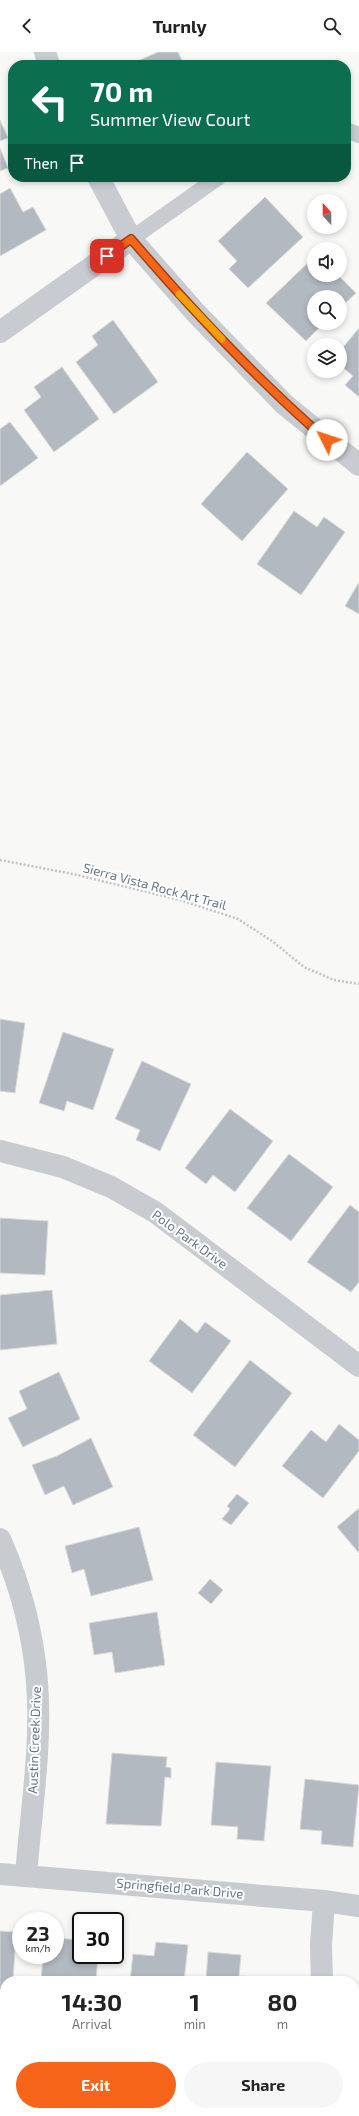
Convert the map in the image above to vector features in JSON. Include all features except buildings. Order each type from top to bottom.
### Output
[{"type":"street","points":[[101,182],[131,239],[195,312],[284,404],[359,465]]},
{"type":"street","points":[[0,332],[131,239]]},
{"type":"street","name":"Polo Park Drive","points":[[0,1150],[63,1167],[111,1187],[155,1212],[359,1366]]},
{"type":"street","name":"Austin Creek Drive","points":[[0,1539],[12,1567],[29,1624],[37,1682],[38,1733],[26,1875]]},
{"type":"street","name":"Springfield Park Drive","points":[[0,1874],[324,1901],[359,1906]]},
{"type":"street","points":[[322,1976],[321,1945],[324,1901]]},
{"type":"lane","points":[[131,239],[211,182]]},
{"type":"path","name":"Sierra Vista Rock Art Trail","points":[[0,860],[73,874],[180,900],[238,919],[272,941],[304,967],[334,980],[359,984]]},
{"type":"slow traffic","points":[[179,294],[222,339]]},
{"type":"route","points":[[107,256],[131,239],[195,312],[284,404],[327,440]]}]
